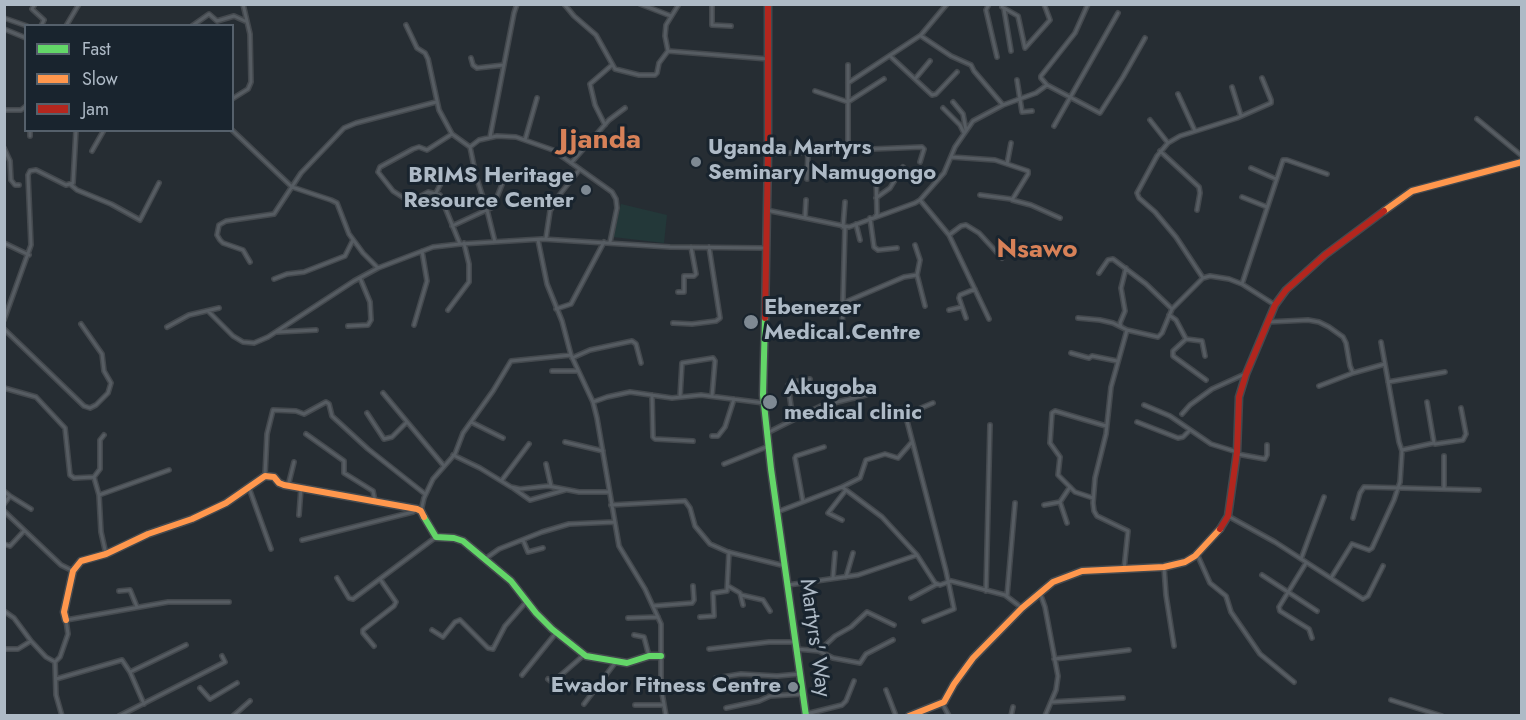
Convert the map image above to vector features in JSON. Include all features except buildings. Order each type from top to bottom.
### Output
[{"type":"street","points":[[35,4],[32,9],[44,20],[42,24]]},
{"type":"street","points":[[67,24],[79,4]]},
{"type":"street","points":[[234,98],[248,88],[251,82],[250,34],[243,4]]},
{"type":"street","points":[[490,137],[517,4]]},
{"type":"street","points":[[564,4],[596,35],[615,69],[624,73],[655,75],[659,63],[669,51]]},
{"type":"street","points":[[640,4],[671,16]]},
{"type":"street","points":[[669,51],[664,30],[679,4]]},
{"type":"street","points":[[712,4],[712,25],[731,26]]},
{"type":"street","name":"Martyrs' Way","points":[[768,4],[764,403],[806,715]]},
{"type":"street","points":[[848,83],[921,35],[947,4]]},
{"type":"street","points":[[989,4],[986,10],[996,57]]},
{"type":"street","points":[[1002,5],[1020,19],[1024,48],[1050,20],[1044,4]]},
{"type":"street","points":[[1088,4],[1075,33],[1041,76],[1047,85],[1097,113],[1101,111],[1145,38]]},
{"type":"street","points":[[1002,5],[1005,10],[1011,51]]},
{"type":"street","points":[[1054,126],[1118,13]]},
{"type":"street","points":[[195,24],[209,14],[217,21],[234,16],[246,21]]},
{"type":"street","points":[[4,18],[24,25]]},
{"type":"street","points":[[406,25],[417,48],[425,53],[428,59],[436,102],[452,134],[470,147],[495,242]]},
{"type":"street","points":[[4,29],[24,37]]},
{"type":"street","points":[[921,35],[951,56],[971,65],[1003,105]]},
{"type":"street","points":[[669,51],[768,59]]},
{"type":"street","points":[[890,56],[934,95],[957,72]]},
{"type":"street","points":[[471,58],[473,65],[477,68],[504,65]]},
{"type":"street","points":[[915,78],[930,61]]},
{"type":"street","points":[[848,65],[848,150]]},
{"type":"street","points":[[605,125],[595,105],[590,84],[612,66]]},
{"type":"street","points":[[1203,278],[1176,237],[1137,195],[1142,182],[1168,143],[1271,103],[1262,78]]},
{"type":"street","points":[[848,102],[884,79]]},
{"type":"street","points":[[1017,80],[1022,112],[1032,111]]},
{"type":"street","points":[[766,210],[844,227],[920,200],[944,173],[965,131],[983,114],[1036,93],[1047,85]]},
{"type":"street","points":[[1232,87],[1241,116]]},
{"type":"street","points":[[816,91],[848,102]]},
{"type":"street","points":[[1178,94],[1195,131]]},
{"type":"street","points":[[525,140],[537,98]]},
{"type":"street","points":[[250,262],[243,250],[220,240],[219,225],[226,221],[272,215],[301,173],[344,128],[436,102]]},
{"type":"street","points":[[953,102],[962,113],[965,131]]},
{"type":"street","points":[[4,110],[21,110],[24,108]]},
{"type":"street","points":[[571,163],[605,125],[625,108]]},
{"type":"street","points":[[943,108],[965,131]]},
{"type":"street","points":[[1477,119],[1521,156]]},
{"type":"street","points":[[1150,120],[1168,143]]},
{"type":"street","points":[[71,185],[74,180],[76,132]]},
{"type":"street","points":[[92,151],[103,132]]},
{"type":"street","points":[[234,132],[292,187],[337,203],[353,240],[378,268]]},
{"type":"street","points":[[448,310],[469,282],[470,264],[440,195],[428,192],[410,202],[393,191],[378,170],[380,166],[418,147],[427,150],[452,134]]},
{"type":"street","points":[[470,147],[490,137],[509,137],[553,150],[612,192],[617,208],[610,242]]},
{"type":"street","points":[[1007,164],[1011,143]]},
{"type":"street","points":[[768,154],[922,147],[924,149],[920,162]]},
{"type":"street","points":[[4,148],[10,160],[11,180],[15,185],[19,185]]},
{"type":"street","points":[[807,179],[808,152]]},
{"type":"street","points":[[1160,152],[1199,187],[1197,210]]},
{"type":"street","points":[[951,157],[995,160],[1025,169],[1029,172],[1011,199]]},
{"type":"street","points":[[1242,284],[1282,161],[1327,174]]},
{"type":"street","points":[[909,716],[942,703],[974,658],[1022,608],[1053,582],[1073,573],[1097,569],[1164,567],[1185,562],[1197,554],[1217,534],[1228,516],[1237,453],[1239,397],[1246,374],[1275,305],[1297,279],[1404,195],[1437,183],[1521,162]]},
{"type":"street","points":[[876,198],[890,188],[903,167]]},
{"type":"street","points":[[434,168],[442,181],[436,193]]},
{"type":"street","points":[[1251,168],[1276,179]]},
{"type":"street","points":[[546,239],[550,211],[580,169]]},
{"type":"street","points":[[4,320],[31,245],[28,175],[30,171],[36,170],[66,185],[71,185],[140,220],[159,183]]},
{"type":"street","points":[[875,217],[876,172]]},
{"type":"street","points":[[452,226],[493,207],[503,182]]},
{"type":"street","points":[[980,195],[1011,199],[1060,218]]},
{"type":"street","points":[[1242,197],[1267,207]]},
{"type":"street","points":[[805,217],[807,200]]},
{"type":"street","points":[[920,200],[949,235],[989,319]]},
{"type":"street","points":[[842,332],[844,202]]},
{"type":"street","points":[[870,218],[874,248],[878,250],[897,248]]},
{"type":"street","points":[[856,224],[860,240]]},
{"type":"street","points":[[949,235],[966,225],[979,233],[1002,258]]},
{"type":"street","points":[[208,311],[233,336],[243,342],[254,343],[276,332],[378,268],[422,251],[462,244],[546,239],[692,247],[765,248]]},
{"type":"street","points":[[274,279],[287,274],[304,272],[345,256],[353,240]]},
{"type":"street","points":[[538,240],[547,284],[562,321],[571,356],[593,402],[619,546],[661,624],[661,687],[666,716]]},
{"type":"street","points":[[556,309],[571,304],[604,242]]},
{"type":"street","points":[[4,243],[29,255]]},
{"type":"street","points":[[915,245],[920,260],[917,275],[925,306]]},
{"type":"street","points":[[678,292],[684,292],[684,276],[696,274],[692,247]]},
{"type":"street","points":[[673,323],[692,324],[716,321],[720,318],[709,247]]},
{"type":"street","points":[[414,325],[427,281],[422,251]]},
{"type":"street","points":[[1099,273],[1110,259],[1126,268],[1156,292],[1172,309]]},
{"type":"street","points":[[1121,327],[1120,323],[1125,311],[1121,288],[1126,268]]},
{"type":"street","points":[[843,303],[917,275]]},
{"type":"street","points":[[1078,318],[1100,320],[1127,330],[1158,337],[1172,309],[1203,278],[1210,276],[1242,284],[1275,305]]},
{"type":"street","points":[[348,326],[368,325],[371,320],[370,302],[360,278]]},
{"type":"street","points":[[966,318],[960,295],[975,289]]},
{"type":"street","points":[[949,310],[963,307]]},
{"type":"street","points":[[167,327],[189,315],[219,308]]},
{"type":"street","points":[[1170,315],[1176,320],[1186,339]]},
{"type":"street","points":[[1267,322],[1308,320],[1329,327],[1343,337],[1353,373]]},
{"type":"street","points":[[4,329],[84,406],[90,408],[108,393],[111,383],[104,371],[102,354],[81,324]]},
{"type":"street","points":[[276,332],[316,330]]},
{"type":"street","points":[[1124,569],[1128,531],[1097,516],[1094,511],[1093,498],[1095,478],[1106,438],[1111,387],[1127,330]]},
{"type":"street","points":[[1205,356],[1202,341],[1186,339],[1177,346],[1172,354],[1206,380]]},
{"type":"street","points":[[419,510],[433,479],[453,455],[460,439],[511,362],[571,356],[632,341],[636,344],[641,363]]},
{"type":"street","points":[[1331,578],[1352,544],[1369,550],[1372,548],[1398,489],[1402,450],[1381,342]]},
{"type":"street","points":[[1071,353],[1117,361]]},
{"type":"street","points":[[680,397],[682,363],[713,358],[715,362],[712,396]]},
{"type":"street","points":[[1319,386],[1385,364]]},
{"type":"street","points":[[552,371],[578,371]]},
{"type":"street","points":[[1388,382],[1444,372]]},
{"type":"street","points":[[1182,414],[1212,389],[1246,374]]},
{"type":"street","points":[[793,420],[789,385],[810,379]]},
{"type":"street","points":[[4,388],[36,397],[63,424],[72,477],[94,477]]},
{"type":"street","points":[[383,393],[444,466]]},
{"type":"street","points":[[593,402],[623,393],[672,398],[693,395],[712,396],[764,403]]},
{"type":"street","points":[[652,395],[653,437],[693,441]]},
{"type":"street","points":[[767,433],[821,406],[866,395]]},
{"type":"street","points":[[712,436],[718,436],[725,427],[734,399]]},
{"type":"street","points":[[265,476],[267,434],[273,410],[296,411],[304,414],[326,402],[329,404],[332,416],[368,449],[425,494]]},
{"type":"street","points":[[1427,402],[1434,438],[1433,444]]},
{"type":"street","points":[[924,621],[953,610],[948,581],[906,416],[933,404]]},
{"type":"street","points":[[1144,405],[1170,416],[1215,447],[1266,459],[1267,445]]},
{"type":"street","points":[[1402,450],[1463,440],[1466,434],[1461,408]]},
{"type":"street","points":[[1093,498],[1078,494],[1058,475],[1060,457],[1050,445],[1052,412],[1107,426]]},
{"type":"street","points":[[367,413],[384,439],[392,437],[407,422]]},
{"type":"street","points":[[471,422],[503,438]]},
{"type":"street","points":[[1137,422],[1178,438],[1183,437],[1189,430]]},
{"type":"street","points":[[986,591],[990,425]]},
{"type":"street","points":[[306,434],[344,461],[344,473],[373,491],[375,501]]},
{"type":"street","points":[[104,435],[100,440],[99,469],[94,477],[99,495],[100,532],[106,554]]},
{"type":"street","points":[[565,442],[603,451]]},
{"type":"street","points":[[777,512],[860,478],[866,460],[885,454],[898,458],[912,442]]},
{"type":"street","points":[[502,480],[529,444]]},
{"type":"street","points":[[724,464],[769,446]]},
{"type":"street","points":[[803,502],[795,458],[824,447]]},
{"type":"street","points":[[453,455],[502,480],[530,500],[566,490]]},
{"type":"street","points":[[1444,456],[1444,489]]},
{"type":"street","points":[[288,486],[294,462]]},
{"type":"street","points":[[546,464],[551,486]]},
{"type":"street","points":[[99,495],[169,470]]},
{"type":"street","points":[[62,716],[56,695],[55,662],[60,657],[68,634],[64,612],[72,572],[81,561],[106,554],[148,534],[192,519],[226,503],[265,476],[273,477],[279,483],[288,486],[419,510],[436,537]]},
{"type":"street","points":[[249,486],[271,549]]},
{"type":"street","points":[[511,487],[523,489],[551,486],[579,492],[609,492]]},
{"type":"street","points":[[842,487],[882,517],[917,555],[937,584]]},
{"type":"street","points":[[1044,505],[1060,502],[1070,487]]},
{"type":"street","points":[[1353,518],[1364,487],[1479,490]]},
{"type":"street","points":[[299,515],[301,488]]},
{"type":"street","points":[[842,520],[828,513],[846,490]]},
{"type":"street","points":[[4,491],[32,509]]},
{"type":"street","points":[[4,504],[10,495]]},
{"type":"street","points":[[1301,559],[1324,497]]},
{"type":"street","points":[[611,505],[685,501],[690,508],[695,526],[710,544],[729,552],[785,566]]},
{"type":"street","points":[[1060,502],[1067,523]]},
{"type":"street","points":[[1006,596],[1015,503]]},
{"type":"street","points":[[302,540],[419,510]]},
{"type":"street","points":[[4,511],[61,565],[72,572]]},
{"type":"street","points":[[1228,516],[1365,599],[1383,566]]},
{"type":"street","points":[[484,560],[499,549],[569,524],[614,522]]},
{"type":"street","points":[[4,544],[10,546],[24,531]]},
{"type":"street","points":[[337,578],[351,599],[436,537],[459,539],[511,580],[556,633],[584,655],[627,663],[649,656],[660,656]]},
{"type":"street","points":[[523,540],[528,552],[543,548]]},
{"type":"street","points":[[700,617],[714,616],[713,593],[726,591],[729,552]]},
{"type":"street","points":[[846,577],[854,553]]},
{"type":"street","points":[[833,577],[835,554]]},
{"type":"street","points":[[1197,554],[1210,583],[1226,596],[1232,612],[1260,654],[1294,682]]},
{"type":"street","points":[[788,585],[870,572],[917,555]]},
{"type":"street","points":[[1307,562],[1280,604],[1280,609],[1309,628],[1312,638]]},
{"type":"street","points":[[1164,567],[1174,646]]},
{"type":"street","points":[[1262,575],[1317,611]]},
{"type":"street","points":[[374,646],[363,630],[396,602],[380,579]]},
{"type":"street","points":[[911,598],[937,584],[948,581],[1006,596],[1022,608]]},
{"type":"street","points":[[653,606],[692,603],[694,600],[693,586]]},
{"type":"street","points":[[728,586],[739,591],[742,605]]},
{"type":"street","points":[[119,591],[130,591],[137,607]]},
{"type":"street","points":[[1040,591],[1045,607],[1058,683],[1045,716]]},
{"type":"street","points":[[741,595],[763,600],[770,611]]},
{"type":"street","points":[[432,630],[443,637],[455,622],[461,621],[488,648],[493,649],[505,626],[527,601]]},
{"type":"street","points":[[66,620],[168,602],[229,602]]},
{"type":"street","points":[[4,611],[14,618],[46,657],[55,662]]},
{"type":"street","points":[[819,651],[867,612],[894,625]]},
{"type":"street","points":[[628,618],[658,617]]},
{"type":"street","points":[[522,675],[556,633]]},
{"type":"street","points":[[634,635],[644,637],[649,656]]},
{"type":"street","points":[[709,649],[769,642],[819,651],[833,658],[860,663],[866,654],[893,640]]},
{"type":"street","points":[[4,649],[18,649],[31,641]]},
{"type":"street","points":[[130,672],[186,645]]},
{"type":"street","points":[[1054,659],[1129,650]]},
{"type":"street","points":[[548,679],[554,681],[584,655]]},
{"type":"street","points":[[119,716],[225,662],[222,656]]},
{"type":"street","points":[[56,679],[122,660],[144,704]]},
{"type":"street","points":[[584,704],[615,662]]},
{"type":"street","points":[[716,678],[741,674],[777,676],[800,674]]},
{"type":"street","points":[[806,715],[842,705],[854,681]]},
{"type":"street","points":[[200,688],[210,699],[237,683]]},
{"type":"street","points":[[886,690],[896,716]]},
{"type":"street","points":[[726,708],[759,701],[770,696],[803,694]]},
{"type":"street","points":[[1051,702],[1123,698]]},
{"type":"street","points":[[1391,700],[1442,716]]},
{"type":"street","points":[[233,716],[250,701]]},
{"type":"street","points":[[942,703],[949,716]]},
{"type":"street","points":[[634,705],[663,705]]},
{"type":"street","points":[[1011,716],[1013,706]]},
{"type":"green space","points":[[621,204],[667,215],[664,243],[613,237]]},
{"type":"traffic: fast","points":[[765,318],[763,395],[771,469],[806,716]]},
{"type":"traffic: fast","points":[[424,517],[436,537],[463,541],[511,581],[536,613],[586,656],[627,663],[649,656],[661,656]]},
{"type":"traffic: slow","points":[[1384,211],[1412,191],[1522,162]]},
{"type":"traffic: slow","points":[[66,620],[64,612],[73,571],[81,561],[106,554],[148,534],[192,519],[226,503],[265,476],[274,477],[284,485],[417,509],[424,517]]},
{"type":"traffic: slow","points":[[909,716],[944,702],[973,658],[1022,608],[1053,582],[1082,571],[1164,567],[1185,562],[1195,556],[1220,529]]},
{"type":"traffic: jam","points":[[765,318],[768,4]]},
{"type":"traffic: jam","points":[[1220,529],[1228,516],[1237,452],[1239,397],[1246,374],[1275,305],[1286,290],[1325,255],[1384,211]]},
{"type":"place","name":"Uganda Martyrs Seminary Namugongo","points":[[696,162]]},
{"type":"place","name":"BRIMS Heritage Resource Center","points":[[586,190]]},
{"type":"place","name":"Ebenezer Medical.Centre","points":[[751,322]]},
{"type":"place","name":"Akugoba medical clinic","points":[[770,402]]},
{"type":"place","name":"Ewador Fitness Centre","points":[[793,687]]},
{"type":"district","name":"Jjanda","points":[[600,141]]},
{"type":"district","name":"Nsawo","points":[[1037,251]]}]
